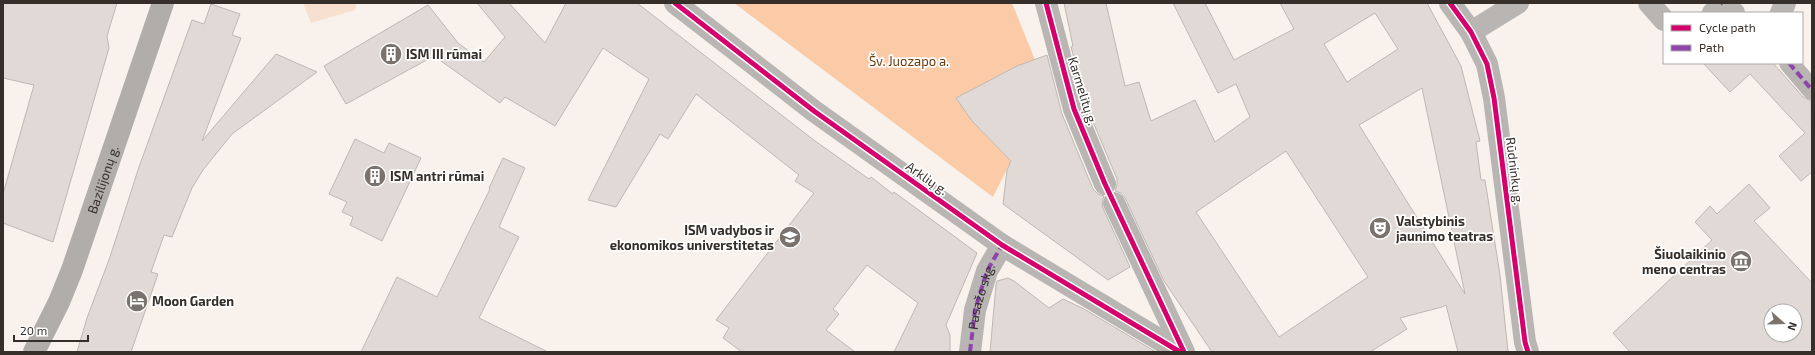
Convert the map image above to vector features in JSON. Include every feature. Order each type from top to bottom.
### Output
[{"type":"main road","name":"Bazilijonų g.","points":[[34,352],[59,302],[72,270],[163,3]]},
{"type":"street","name":"Arklių g.","points":[[675,3],[814,111],[1002,245],[1081,291],[1180,352]]},
{"type":"street","name":"Karmelitų g.","points":[[1046,3],[1074,109],[1110,193],[1184,352]]},
{"type":"street","name":"Rūdninkų g.","points":[[1450,3],[1471,32],[1486,64],[1494,98],[1525,342],[1528,352]]},
{"type":"street","points":[[1471,32],[1518,3]]},
{"type":"street","points":[[1648,3],[1663,19]]},
{"type":"street","points":[[1790,64],[1812,90]]},
{"type":"street","name":"Pasažo skg.","points":[[970,352],[975,310],[987,271],[1002,245]]},
{"type":"shaded area","points":[[303,3],[357,3],[355,10],[311,23]]},
{"type":"green space","name":"Šv. Juozapo a.","points":[[734,3],[1012,3],[1035,60],[1017,66],[956,98],[972,121],[1011,161],[993,197]]},
{"type":"building","points":[[3,3],[117,3],[107,36],[109,48],[53,242],[3,223],[3,194],[34,85],[3,78]]},
{"type":"building","points":[[477,3],[509,3],[545,43],[566,3],[637,3],[815,141],[869,179],[871,177],[893,194],[894,192],[977,253],[946,325],[950,335],[950,352],[894,352],[918,303],[867,265],[833,309],[839,314],[826,330],[855,352],[742,352],[723,338],[729,328],[716,320],[814,193],[795,181],[799,175],[696,94],[668,139],[660,134],[616,207],[588,200],[649,79],[603,48],[555,126],[505,97],[500,103],[434,56],[346,104],[324,66],[428,5],[458,43],[484,62],[505,37]]},
{"type":"building","points":[[1064,3],[1106,3],[1125,86],[1139,82],[1151,121],[1195,100],[1215,142],[1250,117],[1236,84],[1218,93],[1173,3],[1205,3],[1234,60],[1294,29],[1280,3],[1427,3],[1461,66],[1480,141],[1476,142],[1481,180],[1485,180],[1500,275],[1508,352],[1458,352],[1446,305],[1400,318],[1407,329],[1370,352],[1212,352],[1164,281],[1125,198],[1121,193],[1115,191],[1117,179],[1086,105],[1071,47],[1073,46]],"holes":[[[1375,13],[1398,49],[1347,82],[1324,44]],[[1422,88],[1465,294],[1359,125]],[[1286,151],[1368,277],[1279,337],[1196,212]]]},
{"type":"building","points":[[211,4],[240,14],[232,35],[241,38],[202,141],[276,54],[317,72],[232,134],[203,170],[192,188],[172,237],[164,235],[151,272],[158,274],[131,352],[77,352],[87,318],[110,257],[139,167],[192,20],[204,24]]},
{"type":"building","points":[[1047,55],[1062,114],[1093,189],[1098,194],[1104,196],[1102,202],[1103,208],[1130,267],[1108,280],[1003,204],[1007,170],[1011,161],[972,121],[956,98],[1017,66]]},
{"type":"building","points":[[1704,64],[1774,64],[1803,97],[1811,101],[1812,172],[1801,181],[1779,156],[1805,133],[1750,74],[1730,92]]},
{"type":"building","name":"ISM antri rūmai","points":[[355,139],[384,153],[389,143],[421,158],[382,241],[350,225],[353,217],[342,212],[347,202],[329,194]]},
{"type":"building","points":[[503,158],[525,168],[499,227],[519,237],[479,318],[548,352],[361,352],[397,277],[437,297],[490,189],[489,188]]},
{"type":"building","name":"Šiuolaikinio meno centras","points":[[1749,184],[1770,208],[1754,221],[1812,283],[1812,352],[1630,352],[1613,333],[1712,240],[1695,222],[1710,206],[1717,214]]},
{"type":"building","points":[[1008,278],[1049,308],[1063,299],[1084,309],[1156,352],[990,352],[996,285],[997,281]]},
{"type":"marked path","points":[[1790,64],[1812,90]]},
{"type":"marked path","points":[[970,352],[975,310],[987,271],[1002,245]]},
{"type":"cycle path","points":[[675,3],[814,111],[1002,245],[1180,352]]},
{"type":"cycle path","points":[[1046,3],[1074,109],[1105,184],[1184,352]]},
{"type":"cycle path","points":[[1450,3],[1471,32],[1487,64],[1494,98],[1525,342],[1528,352]]},
{"type":"place","name":"ISM III rūmai","points":[[391,54]]},
{"type":"place","name":"ISM antri rūmai","points":[[375,176]]},
{"type":"place","name":"Valstybinis jaunimo teatras","points":[[1380,228]]},
{"type":"place","name":"ISM vadybos ir ekonomikos universtitetas","points":[[790,237]]},
{"type":"place","name":"Šiuolaikinio meno centras","points":[[1741,261]]},
{"type":"place","name":"Moon Garden","points":[[137,301]]}]
